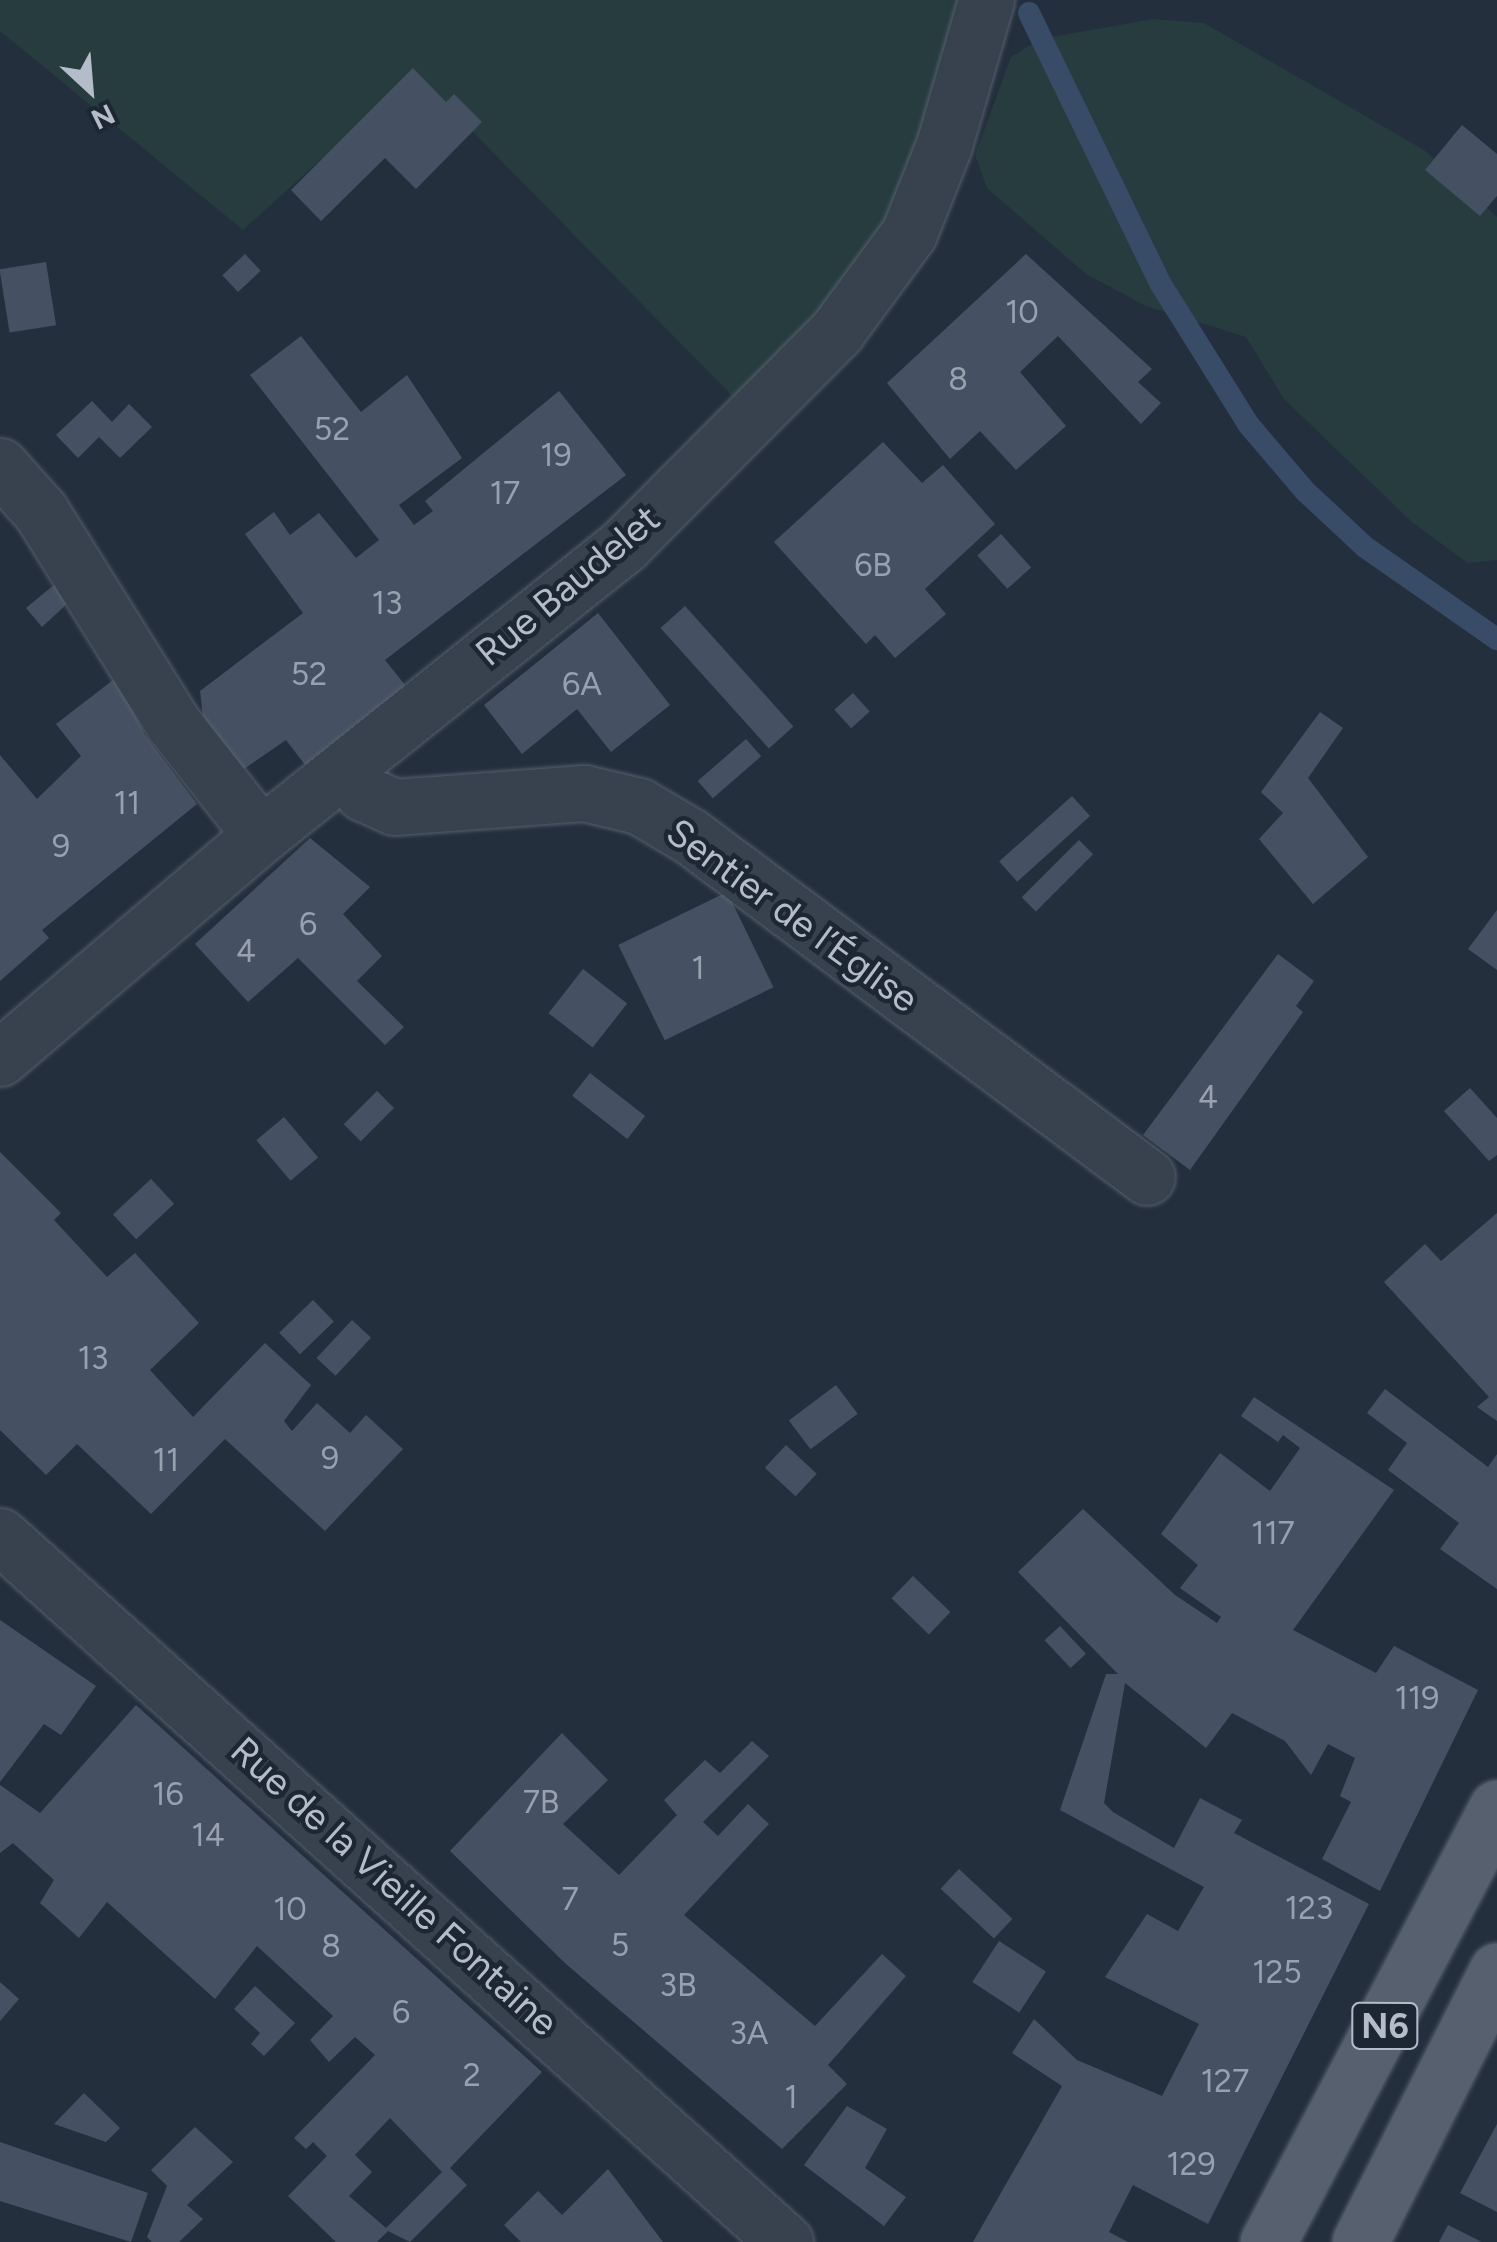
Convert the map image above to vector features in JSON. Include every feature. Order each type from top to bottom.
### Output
[{"type":"main road","name":"N6","points":[[1268,2242],[1497,1808]]},
{"type":"main road","name":"N6","points":[[1360,2242],[1497,1971]]},
{"type":"street","name":"Rue Baudelet","points":[[0,1058],[260,835],[624,544],[837,331],[909,233],[984,10]]},
{"type":"street","points":[[0,466],[41,512],[172,722],[260,835]]},
{"type":"street","name":"Sentier de l’Église","points":[[345,769],[363,792],[394,807],[584,793],[638,806],[690,836],[1147,1176]]},
{"type":"street","name":"Rue de la Vieille Fontaine","points":[[0,1536],[785,2242]]},
{"type":"green space","points":[[0,0],[986,0],[944,145],[754,418],[416,74],[243,230],[0,31]]},
{"type":"green space","points":[[1153,19],[1204,23],[1424,150],[1497,217],[1497,560],[1468,563],[1413,523],[1284,399],[1246,337],[1146,306],[1086,274],[987,188],[975,155],[1011,57],[1040,39]]},
{"type":"building","points":[[413,68],[446,102],[454,94],[482,122],[416,189],[385,158],[321,221],[291,190]]},
{"type":"building","points":[[1462,125],[1497,154],[1497,196],[1480,216],[1425,170]]},
{"type":"building","points":[[245,254],[261,271],[238,292],[222,275]]},
{"type":"building","points":[[1026,254],[1152,369],[1138,382],[1161,403],[1141,424],[1058,336],[1020,372],[1066,426],[1016,470],[980,431],[950,459],[887,383]]},
{"type":"building","points":[[46,262],[56,325],[10,333],[0,269]]},
{"type":"building","points":[[301,336],[361,412],[407,375],[462,458],[399,505],[414,525],[433,511],[425,501],[559,391],[626,475],[385,660],[409,690],[309,770],[286,740],[241,771],[203,717],[200,691],[303,613],[245,534],[274,512],[290,535],[319,513],[356,558],[379,540],[250,375]]},
{"type":"building","points":[[92,401],[112,422],[129,404],[152,427],[120,458],[99,437],[78,458],[56,435]]},
{"type":"building","points":[[883,442],[922,483],[943,465],[995,524],[925,589],[946,614],[895,658],[875,635],[866,644],[774,542]]},
{"type":"building","points":[[1001,534],[1031,567],[1007,589],[977,555]]},
{"type":"building","points":[[60,580],[70,601],[42,627],[26,608]]},
{"type":"building","points":[[685,606],[793,726],[769,748],[660,628]]},
{"type":"building","points":[[598,613],[670,705],[611,752],[577,709],[522,754],[484,705]]},
{"type":"building","points":[[117,677],[145,735],[197,804],[42,930],[49,938],[0,981],[0,755],[37,799],[81,756],[56,724]]},
{"type":"building","points":[[853,693],[870,712],[851,728],[834,710]]},
{"type":"building","points":[[1320,712],[1343,728],[1308,778],[1368,857],[1313,904],[1259,839],[1283,813],[1261,792]]},
{"type":"building","points":[[746,739],[761,756],[713,798],[698,781]]},
{"type":"building","points":[[1072,796],[1090,816],[1017,882],[999,862]]},
{"type":"building","points":[[310,838],[370,887],[343,914],[382,956],[357,981],[404,1027],[385,1045],[298,958],[248,1002],[195,944]]},
{"type":"building","points":[[1079,840],[1093,854],[1036,911],[1022,897]]},
{"type":"building","points":[[727,892],[773,987],[665,1040],[618,945]]},
{"type":"building","points":[[1497,910],[1497,970],[1468,949]]},
{"type":"building","points":[[1278,954],[1314,981],[1296,1006],[1303,1012],[1190,1170],[1143,1135]]},
{"type":"building","points":[[583,969],[627,1003],[593,1048],[549,1013]]},
{"type":"building","points":[[590,1073],[645,1116],[627,1139],[572,1096]]},
{"type":"building","points":[[1470,1088],[1497,1118],[1497,1155],[1489,1161],[1444,1111]]},
{"type":"building","points":[[377,1091],[394,1108],[361,1141],[344,1124]]},
{"type":"building","points":[[284,1117],[318,1158],[290,1181],[256,1140]]},
{"type":"building","points":[[0,1152],[61,1213],[54,1220],[107,1277],[135,1253],[199,1323],[150,1370],[193,1417],[265,1343],[311,1385],[284,1421],[292,1431],[317,1403],[350,1433],[366,1415],[403,1449],[325,1531],[225,1439],[151,1514],[77,1444],[46,1475],[0,1430]]},
{"type":"building","points":[[151,1179],[174,1204],[136,1239],[113,1214]]},
{"type":"building","points":[[1497,1213],[1497,1421],[1477,1407],[1489,1397],[1384,1282],[1425,1244],[1441,1261]]},
{"type":"building","points":[[313,1300],[334,1322],[300,1354],[279,1333]]},
{"type":"building","points":[[352,1320],[371,1338],[336,1376],[317,1358]]},
{"type":"building","points":[[836,1385],[858,1414],[811,1449],[789,1421]]},
{"type":"building","points":[[1385,1389],[1488,1467],[1497,1454],[1497,1589],[1440,1549],[1459,1523],[1388,1470],[1407,1443],[1367,1413]]},
{"type":"building","points":[[1254,1397],[1394,1490],[1293,1630],[1376,1673],[1394,1646],[1478,1690],[1380,1891],[1322,1859],[1351,1802],[1340,1796],[1355,1758],[1328,1744],[1311,1775],[1285,1741],[1232,1713],[1206,1748],[1125,1683],[1104,1803],[1113,1812],[1174,1848],[1200,1798],[1242,1820],[1234,1833],[1369,1904],[1208,2224],[1133,2185],[1109,2232],[1128,2242],[973,2242],[1062,2086],[1012,2053],[1034,2019],[1077,2060],[1162,2096],[1199,2024],[1105,1977],[1147,1914],[1178,1931],[1204,1887],[1060,1810],[1106,1674],[1118,1674],[1018,1572],[1083,1509],[1175,1595],[1217,1623],[1221,1617],[1180,1588],[1198,1565],[1161,1534],[1220,1453],[1270,1491],[1300,1448],[1283,1435],[1278,1442],[1241,1416]]},
{"type":"building","points":[[786,1445],[817,1474],[796,1496],[765,1468]]},
{"type":"building","points":[[913,1576],[950,1612],[929,1634],[891,1598]]},
{"type":"building","points":[[0,1620],[96,1686],[61,1735],[44,1724],[0,1782]]},
{"type":"building","points":[[1060,1626],[1086,1654],[1071,1668],[1045,1640]]},
{"type":"building","points":[[136,1705],[542,2072],[450,2168],[467,2185],[410,2242],[388,2231],[377,2242],[336,2242],[288,2196],[327,2156],[313,2142],[306,2149],[294,2138],[375,2055],[355,2037],[329,2062],[310,2040],[333,2016],[257,1946],[215,1999],[107,1902],[79,1938],[40,1903],[54,1880],[13,1843],[0,1853],[0,1785],[40,1813]],"holes":[[[390,2118],[442,2172],[386,2228],[349,2196],[372,2172],[355,2155]]]},
{"type":"building","points":[[562,1733],[608,1780],[563,1824],[619,1875],[677,1815],[664,1800],[705,1760],[720,1773],[752,1741],[769,1756],[703,1822],[718,1836],[748,1804],[769,1824],[684,1915],[815,2026],[882,1954],[906,1976],[828,2065],[847,2084],[782,2149],[566,1964],[450,1851]]},
{"type":"building","points":[[959,1869],[1012,1919],[994,1939],[941,1889]]},
{"type":"building","points":[[999,1941],[1046,1971],[1019,2013],[972,1982]]},
{"type":"building","points":[[0,1982],[19,1999],[0,2021]]},
{"type":"building","points":[[255,1986],[295,2023],[264,2056],[251,2044],[260,2033],[234,2009]]},
{"type":"building","points":[[84,2093],[120,2128],[106,2142],[54,2124]]},
{"type":"building","points":[[847,2106],[887,2129],[865,2168],[906,2197],[884,2226],[804,2165]]},
{"type":"building","points":[[1497,2124],[1497,2212],[1460,2193]]},
{"type":"building","points":[[195,2127],[233,2162],[187,2205],[203,2219],[179,2242],[152,2242],[147,2237],[167,2186],[151,2170]]},
{"type":"building","points":[[0,2142],[148,2193],[131,2242],[0,2201]]},
{"type":"building","points":[[608,2169],[663,2242],[521,2242],[504,2225],[538,2191],[562,2215]]},
{"type":"building","points":[[1448,2225],[1482,2242],[1439,2242]]},
{"type":"waterway","points":[[1029,13],[1160,283],[1248,424],[1305,491],[1365,547],[1497,639]]}]
